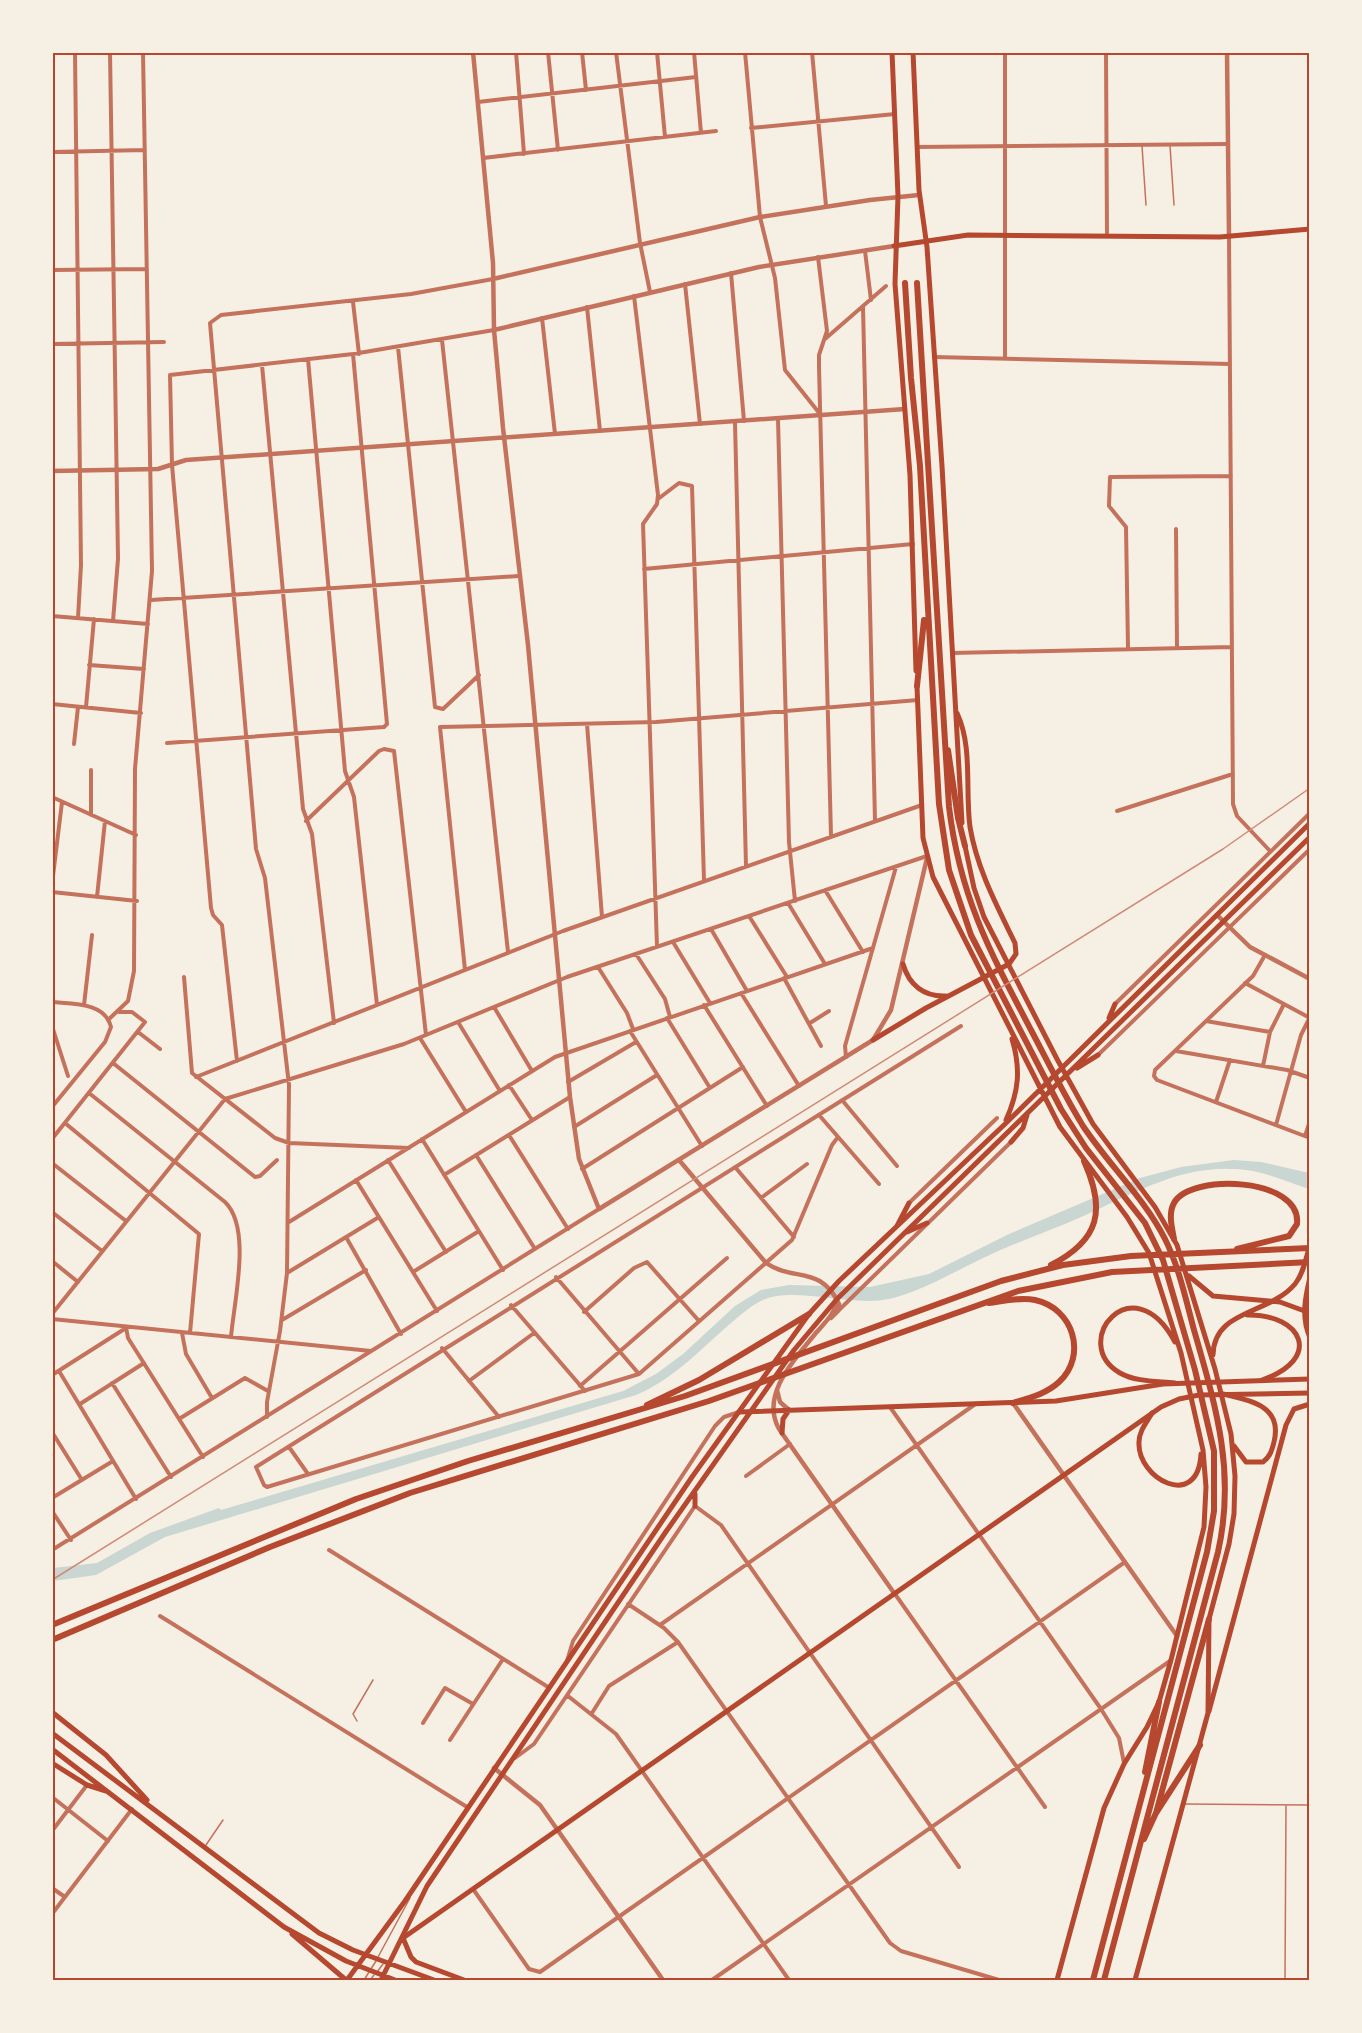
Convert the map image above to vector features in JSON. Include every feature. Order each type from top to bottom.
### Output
[{"type":"highway","points":[[905,283],[943,840],[961,911],[987,968],[1054,1096],[1077,1135],[1130,1202],[1157,1246],[1168,1275],[1205,1407],[1215,1468],[1212,1524],[1093,1980]]},
{"type":"highway","points":[[917,283],[931,472],[949,807],[959,869],[975,918],[996,964],[1062,1088],[1088,1132],[1139,1198],[1168,1246],[1215,1406],[1226,1476],[1221,1537],[1104,1980]]},
{"type":"highway","points":[[917,686],[927,586]]},
{"type":"highway","points":[[944,732],[965,846]]},
{"type":"highway","points":[[1039,1270],[1067,1256],[1084,1243],[1091,1231],[1097,1212],[1095,1193],[1084,1161]]},
{"type":"highway","points":[[1175,1242],[1171,1220],[1172,1208],[1181,1194],[1193,1189],[1256,1186],[1275,1192],[1293,1206],[1297,1220],[1289,1236],[1230,1252]]},
{"type":"highway","points":[[52,1624],[356,1499],[459,1464],[634,1412],[986,1286],[1039,1270],[1131,1256],[1310,1246]]},
{"type":"highway","points":[[52,1640],[270,1547],[410,1493],[729,1394],[968,1307],[1035,1286],[1102,1273],[1310,1262]]},
{"type":"highway","points":[[968,1307],[1011,1300],[1035,1300],[1058,1311],[1071,1328],[1075,1352],[1064,1378],[1045,1392],[1013,1403]]},
{"type":"highway","points":[[634,1412],[699,1380],[809,1314]]},
{"type":"highway","points":[[1156,1813],[1209,1619]]},
{"type":"highway","points":[[1137,1814],[1159,1702]]},
{"type":"highway","points":[[1138,1850],[1156,1813],[1200,1744]]},
{"type":"main road","points":[[892,52],[898,196],[894,246],[898,347],[914,544],[917,686],[922,805],[927,856],[943,901],[1048,1104],[1084,1161],[1146,1246],[1158,1275],[1186,1371],[1200,1431],[1206,1477],[1204,1519],[1159,1702],[1148,1727],[1124,1764],[1104,1808],[1057,1980]]},
{"type":"main road","points":[[913,52],[919,195],[926,241],[965,846],[978,901],[1005,959],[1069,1082],[1093,1125],[1147,1196],[1175,1242],[1188,1275],[1231,1434],[1241,1458],[1249,1464],[1257,1464],[1269,1457],[1275,1436],[1275,1423],[1270,1412],[1262,1405],[1223,1394]]},
{"type":"main road","points":[[894,246],[942,237],[1228,236],[1310,229]]},
{"type":"main road","points":[[924,230],[942,237]]},
{"type":"main road","points":[[873,1040],[949,995],[1012,962],[1016,951],[984,876],[974,846],[969,812],[965,741],[955,709]]},
{"type":"main road","points":[[52,1749],[284,1927],[347,1980],[417,1884],[692,1477],[809,1314],[836,1284],[1004,1125],[1108,1019],[1310,824]]},
{"type":"main road","points":[[382,1978],[427,1886],[665,1533],[801,1340],[838,1305],[851,1285],[1310,837]]},
{"type":"main road","points":[[903,964],[907,976],[919,989],[933,995],[949,995]]},
{"type":"main road","points":[[1108,1019],[1115,1004]]},
{"type":"main road","points":[[1004,1125],[1016,1099],[1019,1079],[1017,1056],[1006,1020]]},
{"type":"main road","points":[[1071,1071],[1098,1055]]},
{"type":"main road","points":[[1011,1142],[1023,1128],[1028,1113]]},
{"type":"main road","points":[[936,1178],[942,1184]]},
{"type":"main road","points":[[897,1228],[909,1203]]},
{"type":"main road","points":[[903,1234],[927,1223]]},
{"type":"main road","points":[[1212,1359],[1218,1330],[1230,1320],[1246,1315],[1288,1290],[1296,1282],[1310,1246]]},
{"type":"main road","points":[[1188,1275],[1213,1296],[1280,1302],[1310,1313]]},
{"type":"main road","points":[[1310,1278],[1304,1313],[1310,1338]]},
{"type":"main road","points":[[1175,1383],[1136,1378],[1117,1371],[1105,1358],[1101,1335],[1109,1319],[1117,1312],[1140,1307],[1161,1319],[1181,1353]]},
{"type":"main road","points":[[1246,1315],[1280,1321],[1292,1329],[1298,1340],[1298,1354],[1292,1365],[1262,1380]]},
{"type":"main road","points":[[739,1412],[1070,1400],[1175,1383],[1310,1379]]},
{"type":"main road","points":[[403,1938],[1152,1413],[1179,1399],[1223,1394],[1310,1393]]},
{"type":"main road","points":[[1135,1980],[1185,1804],[1286,1425],[1294,1410],[1310,1404]]},
{"type":"main road","points":[[782,1433],[783,1419],[789,1410]]},
{"type":"main road","points":[[1152,1413],[1141,1433],[1140,1453],[1152,1472],[1168,1484],[1185,1484],[1197,1473],[1200,1460],[1200,1431]]},
{"type":"main road","points":[[1208,1713],[1209,1619],[1233,1523],[1235,1476],[1231,1434]]},
{"type":"main road","points":[[695,1506],[696,1492]]},
{"type":"main road","points":[[52,1712],[106,1755],[154,1808]]},
{"type":"main road","points":[[52,1733],[320,1933],[387,1964],[434,1980]]},
{"type":"main road","points":[[52,1763],[87,1785],[110,1793]]},
{"type":"main road","points":[[284,1927],[358,1967],[382,1978],[395,1980]]},
{"type":"main road","points":[[403,1938],[411,1957],[416,1962],[464,1980]]},
{"type":"street","points":[[75,52],[81,565],[78,618]]},
{"type":"street","points":[[110,52],[118,559],[113,621]]},
{"type":"street","points":[[108,1020],[128,1001],[133,978],[137,902],[135,769],[151,600],[151,469],[143,52]]},
{"type":"street","points":[[473,52],[493,279],[494,330],[504,439],[535,725],[568,1082],[573,1127],[582,1169],[599,1209]]},
{"type":"street","points":[[516,52],[524,154]]},
{"type":"street","points":[[548,52],[558,150]]},
{"type":"street","points":[[582,52],[586,90]]},
{"type":"street","points":[[616,52],[639,243],[650,292]]},
{"type":"street","points":[[657,52],[665,137]]},
{"type":"street","points":[[694,52],[701,133]]},
{"type":"street","points":[[745,52],[760,217],[772,265],[786,374],[821,416]]},
{"type":"street","points":[[812,52],[826,206]]},
{"type":"street","points":[[1005,52],[1005,358]]},
{"type":"street","points":[[1106,52],[1107,236]]},
{"type":"street","points":[[1227,52],[1235,813],[1270,851]]},
{"type":"street","points":[[478,102],[696,77]]},
{"type":"street","points":[[751,128],[894,114]]},
{"type":"street","points":[[483,158],[716,131]]},
{"type":"street","points":[[917,147],[1228,144]]},
{"type":"street","points":[[52,152],[145,150]]},
{"type":"street","points":[[267,1417],[268,1391],[282,1321],[287,1273],[288,1078],[265,878],[256,849],[232,595],[212,320],[221,315],[353,302],[493,279],[639,243],[760,217],[898,196],[919,195]]},
{"type":"street","points":[[237,1061],[222,925],[213,915],[211,908],[172,465],[171,374],[359,354],[442,340],[494,330],[731,273],[894,246]]},
{"type":"street","points":[[864,250],[871,300]]},
{"type":"street","points":[[818,257],[827,331],[819,355],[831,836]]},
{"type":"street","points":[[52,270],[147,269]]},
{"type":"street","points":[[731,273],[744,422]]},
{"type":"street","points":[[685,284],[700,425]]},
{"type":"street","points":[[824,340],[886,286]]},
{"type":"street","points":[[634,296],[658,500]]},
{"type":"street","points":[[353,302],[359,354]]},
{"type":"street","points":[[587,307],[600,432]]},
{"type":"street","points":[[863,307],[875,821]]},
{"type":"street","points":[[542,318],[555,435]]},
{"type":"street","points":[[442,340],[508,952]]},
{"type":"street","points":[[52,344],[164,342]]},
{"type":"street","points":[[398,347],[435,707],[443,709],[478,675]]},
{"type":"street","points":[[167,743],[386,725],[353,354]]},
{"type":"street","points":[[933,357],[1230,364]]},
{"type":"street","points":[[308,359],[342,730],[348,782],[354,797],[376,1005]]},
{"type":"street","points":[[262,365],[296,733],[306,821],[312,834],[334,1023]]},
{"type":"street","points":[[52,471],[151,469],[172,465],[183,460],[735,423],[904,409]]},
{"type":"street","points":[[778,419],[786,712],[795,901]]},
{"type":"street","points":[[735,423],[746,866]]},
{"type":"street","points":[[1128,648],[1126,527],[1109,506],[1111,476],[1231,476]]},
{"type":"street","points":[[657,947],[644,524],[658,500],[679,483],[692,486],[704,880]]},
{"type":"street","points":[[1176,529],[1177,648]]},
{"type":"street","points":[[644,569],[914,544]]},
{"type":"street","points":[[151,600],[519,576]]},
{"type":"street","points":[[52,616],[148,624]]},
{"type":"street","points":[[86,707],[94,620]]},
{"type":"street","points":[[952,653],[1232,647]]},
{"type":"street","points":[[90,665],[144,669]]},
{"type":"street","points":[[465,970],[440,727],[649,722],[918,700]]},
{"type":"street","points":[[52,704],[141,713]]},
{"type":"street","points":[[74,744],[78,707]]},
{"type":"street","points":[[587,724],[602,916]]},
{"type":"street","points":[[306,821],[380,751],[384,749],[394,751],[426,1035]]},
{"type":"street","points":[[91,770],[91,814]]},
{"type":"street","points":[[1117,811],[1233,774]]},
{"type":"street","points":[[52,798],[136,834]]},
{"type":"street","points":[[52,884],[62,802]]},
{"type":"street","points":[[196,1077],[602,916],[922,805]]},
{"type":"street","points":[[1115,1004],[1310,813]]},
{"type":"street","points":[[97,897],[105,821]]},
{"type":"street","points":[[1098,1055],[1310,849]]},
{"type":"street","points":[[372,1351],[126,1327],[52,1316],[225,1098],[420,1038],[559,980],[927,856]]},
{"type":"street","points":[[52,1550],[873,1040],[891,1010],[927,856]]},
{"type":"street","points":[[846,1057],[845,1046],[896,866]]},
{"type":"street","points":[[825,890],[863,952]]},
{"type":"street","points":[[52,892],[137,902]]},
{"type":"street","points":[[788,903],[825,964]]},
{"type":"street","points":[[1216,915],[1250,947],[1310,979]]},
{"type":"street","points":[[749,916],[786,978],[821,1046]]},
{"type":"street","points":[[711,929],[744,992],[799,1086]]},
{"type":"street","points":[[84,1005],[92,935]]},
{"type":"street","points":[[673,942],[710,1003]]},
{"type":"street","points":[[289,1222],[566,1052],[873,948]]},
{"type":"street","points":[[636,954],[665,999],[669,1017],[710,1088]]},
{"type":"street","points":[[1265,956],[1257,972],[1155,1070],[1154,1076],[1157,1080],[1307,1137],[1310,1121]]},
{"type":"street","points":[[598,967],[627,1013],[636,1042],[702,1146]]},
{"type":"street","points":[[184,976],[190,1069],[196,1077],[275,1138],[289,1143],[398,1145],[408,1148]]},
{"type":"street","points":[[1245,983],[1309,1018],[1301,1035],[1276,1125]]},
{"type":"street","points":[[52,1002],[84,1005],[99,1011],[111,1027],[108,1039],[52,1107]]},
{"type":"street","points":[[1263,1066],[1270,1032],[1284,1004]]},
{"type":"street","points":[[704,1005],[767,1106]]},
{"type":"street","points":[[494,1007],[532,1071]]},
{"type":"street","points":[[810,1023],[830,1011]]},
{"type":"street","points":[[52,1139],[145,1022],[132,1012],[116,1013]]},
{"type":"street","points":[[1206,1021],[1270,1032]]},
{"type":"street","points":[[458,1022],[500,1091]]},
{"type":"street","points":[[52,1026],[68,1076]]},
{"type":"street","points":[[838,1137],[832,1145],[794,1237],[639,1374],[267,1487],[255,1470],[256,1467],[442,1348],[961,1026]]},
{"type":"street","points":[[138,1032],[160,1049]]},
{"type":"street","points":[[420,1038],[466,1112]]},
{"type":"street","points":[[568,1082],[636,1042]]},
{"type":"street","points":[[1176,1050],[1291,1071],[1310,1077]]},
{"type":"street","points":[[1216,1102],[1230,1060]]},
{"type":"street","points":[[113,1063],[255,1177],[260,1176],[277,1160]]},
{"type":"street","points":[[582,1169],[743,1067]]},
{"type":"street","points":[[573,1127],[657,1075]]},
{"type":"street","points":[[509,1085],[532,1120]]},
{"type":"street","points":[[89,1093],[225,1202],[237,1219],[240,1246],[231,1337]]},
{"type":"street","points":[[444,1175],[570,1097]]},
{"type":"street","points":[[842,1100],[897,1166]]},
{"type":"street","points":[[819,1114],[879,1184]]},
{"type":"street","points":[[909,1203],[998,1118]]},
{"type":"street","points":[[65,1123],[199,1234],[190,1333]]},
{"type":"street","points":[[509,1135],[568,1229]]},
{"type":"street","points":[[422,1139],[503,1270]]},
{"type":"street","points":[[1011,1142],[866,1283],[838,1305],[777,1387],[772,1411],[782,1433],[1044,1807]]},
{"type":"street","points":[[476,1155],[536,1249]]},
{"type":"street","points":[[388,1160],[446,1252]]},
{"type":"street","points":[[679,1160],[766,1263],[775,1268],[815,1277],[830,1290],[838,1305]]},
{"type":"street","points":[[52,1163],[126,1221]]},
{"type":"street","points":[[761,1198],[807,1164]]},
{"type":"street","points":[[735,1167],[794,1237]]},
{"type":"street","points":[[356,1180],[438,1311]]},
{"type":"street","points":[[52,1212],[102,1251]]},
{"type":"street","points":[[287,1273],[379,1217]]},
{"type":"street","points":[[414,1272],[479,1231]]},
{"type":"street","points":[[346,1237],[401,1334]]},
{"type":"street","points":[[580,1386],[727,1258]]},
{"type":"street","points":[[52,1262],[78,1282]]},
{"type":"street","points":[[584,1312],[634,1268],[647,1262],[699,1321]]},
{"type":"street","points":[[282,1321],[366,1270]]},
{"type":"street","points":[[556,1277],[639,1374]]},
{"type":"street","points":[[511,1305],[585,1391]]},
{"type":"street","points":[[126,1327],[128,1338],[203,1457]]},
{"type":"street","points":[[52,1375],[126,1327]]},
{"type":"street","points":[[182,1333],[186,1353],[212,1398]]},
{"type":"street","points":[[469,1381],[534,1333]]},
{"type":"street","points":[[442,1348],[499,1417]]},
{"type":"street","points":[[80,1404],[144,1363]]},
{"type":"street","points":[[59,1371],[136,1499]]},
{"type":"street","points":[[179,1419],[246,1377],[268,1391]]},
{"type":"street","points":[[112,1383],[171,1477]]},
{"type":"street","points":[[777,1387],[780,1402],[789,1410]]},
{"type":"street","points":[[1013,1403],[1177,1636]]},
{"type":"street","points":[[660,1625],[976,1404]]},
{"type":"street","points":[[890,1407],[1101,1709],[1119,1738],[1124,1764]]},
{"type":"street","points":[[567,1663],[573,1641],[714,1426],[724,1416],[739,1412]]},
{"type":"street","points":[[52,1432],[82,1480]]},
{"type":"street","points":[[746,1476],[790,1444]]},
{"type":"street","points":[[289,1447],[308,1474]]},
{"type":"street","points":[[52,1498],[113,1461]]},
{"type":"street","points":[[515,1758],[532,1747],[695,1506],[721,1525],[959,1867]]},
{"type":"street","points":[[52,1511],[70,1540]]},
{"type":"street","points":[[329,1550],[548,1687]]},
{"type":"street","points":[[472,1888],[534,1973],[540,1972],[1125,1562]]},
{"type":"street","points":[[628,1604],[660,1625],[678,1642],[884,1937],[901,1951],[999,1980]]},
{"type":"street","points":[[160,1616],[467,1808]]},
{"type":"street","points":[[592,1713],[609,1686],[678,1642]]},
{"type":"street","points":[[450,1740],[503,1659]]},
{"type":"street","points":[[712,1980],[1171,1660]]},
{"type":"street","points":[[423,1723],[445,1688],[473,1704]]},
{"type":"street","points":[[568,1696],[616,1734],[789,1980]]},
{"type":"street","points":[[494,1768],[536,1800],[663,1980]]},
{"type":"street","points":[[52,1831],[87,1785]]},
{"type":"street","points":[[52,1797],[108,1841]]},
{"type":"street","points":[[52,1914],[132,1809]]},
{"type":"street","points":[[52,1888],[65,1898]]},
{"type":"lane","points":[[1142,145],[1146,205]]},
{"type":"lane","points":[[1169,145],[1174,205]]},
{"type":"lane","points":[[357,1721],[353,1714],[356,1706],[373,1680]]},
{"type":"lane","points":[[1185,1804],[1310,1805]]},
{"type":"lane","points":[[1285,1980],[1286,1805]]},
{"type":"lane","points":[[205,1846],[223,1820]]},
{"type":"lane","points":[[370,1980],[376,1959],[417,1884]]},
{"type":"lane","points":[[364,1980],[372,1972],[387,1964]]},
{"type":"shaded area","points":[[1234,1160],[1261,1162],[1309,1173],[1309,1189],[1253,1171],[1206,1170],[1185,1174],[1164,1180],[993,1253],[936,1282],[901,1296],[874,1301],[791,1295],[763,1300],[742,1314],[671,1375],[636,1395],[165,1537],[96,1575],[53,1581],[53,1568],[97,1563],[150,1533],[219,1508],[221,1510],[623,1391],[656,1374],[683,1354],[735,1306],[761,1290],[789,1285],[870,1287],[929,1274],[1009,1234],[1140,1178],[1181,1167]]},
{"type":"railway","points":[[52,1580],[1223,849],[1310,788]]}]
